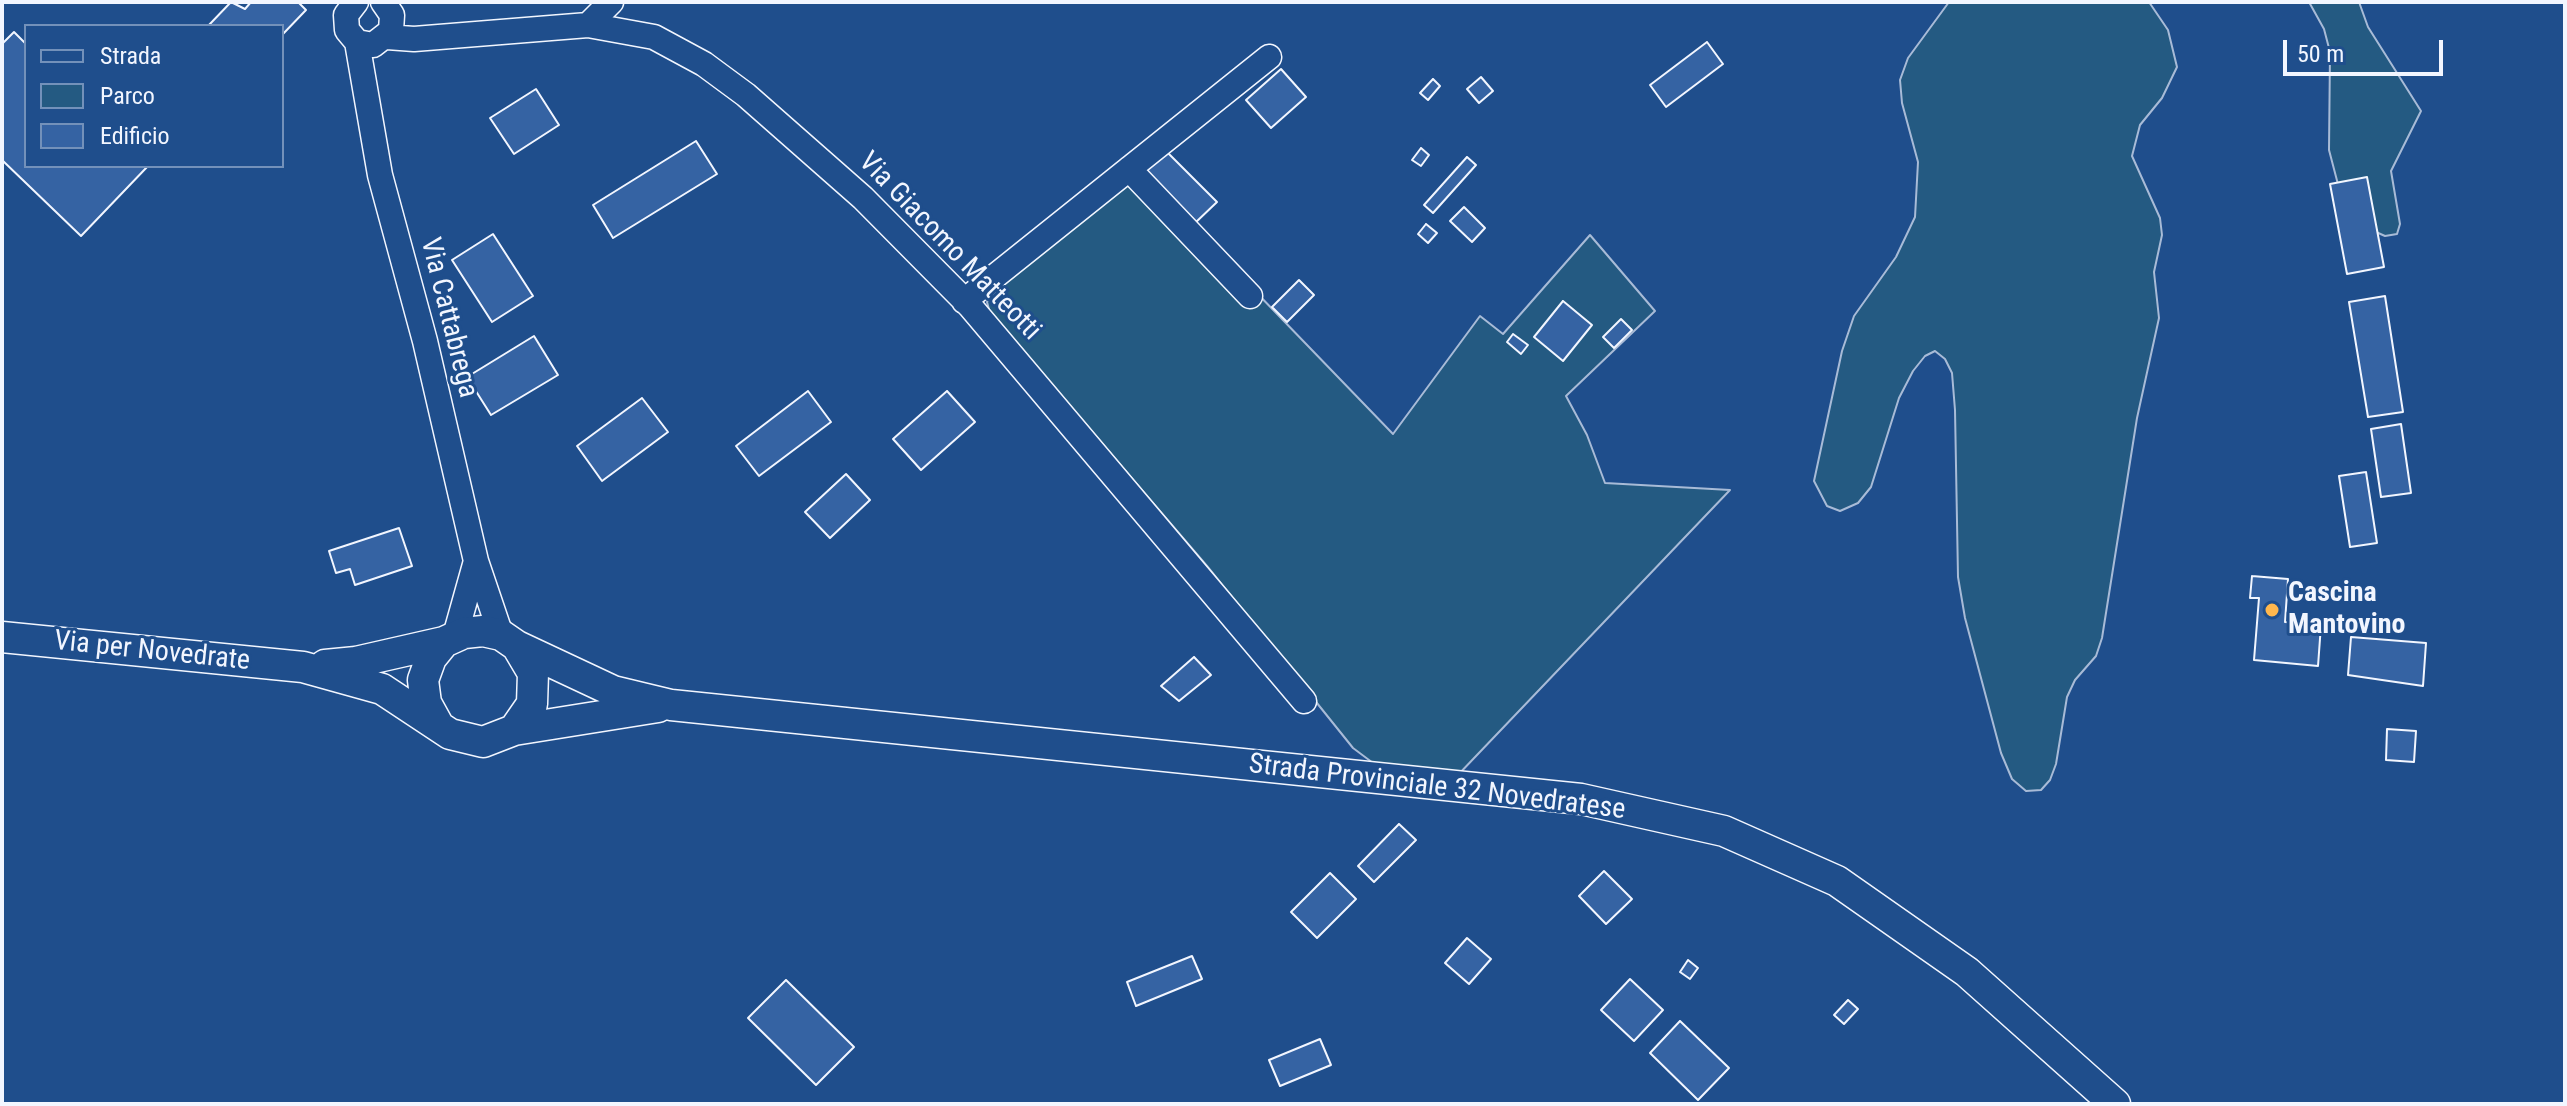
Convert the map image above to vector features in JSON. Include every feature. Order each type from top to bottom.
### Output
[{"type":"main road","points":[[437,723],[426,703],[423,680],[431,658],[450,639],[483,631],[509,640],[527,658],[535,689],[532,704],[514,730]]},
{"type":"main road","name":"Via per Novedrate","points":[[2,637],[303,667],[382,689],[450,734],[474,742],[499,739],[514,730]]},
{"type":"main road","name":"Via per Novedrate","points":[[303,667],[356,662],[450,639]]},
{"type":"main road","name":"Strada Provinciale 32 Novedratese","points":[[509,640],[601,686],[671,705],[1581,799],[1724,831],[1837,881],[1967,972],[2115,1104]]},
{"type":"main road","name":"Strada Provinciale 32 Novedratese","points":[[514,730],[671,705]]},
{"type":"street","points":[[588,25],[611,2]]},
{"type":"street","name":"Via Giacomo Matteotti","points":[[367,21],[411,27],[441,36],[588,25],[654,37],[704,64],[746,95],[863,198],[964,301],[1133,495],[1304,701]]},
{"type":"street","name":"Via Cattabrega","points":[[367,21],[365,88],[380,175],[425,341],[476,561],[509,640]]},
{"type":"street","points":[[964,301],[1269,57]]},
{"type":"street","points":[[1129,169],[1250,296]]},
{"type":"street","name":"Via Cattabrega","points":[[450,639],[476,561]]},
{"type":"green space","points":[[1949,2],[2149,2],[2168,30],[2177,67],[2162,98],[2140,125],[2132,156],[2160,218],[2162,235],[2154,272],[2159,318],[2137,418],[2102,638],[2096,656],[2075,680],[2067,697],[2056,764],[2050,780],[2041,790],[2026,791],[2012,779],[2001,753],[1965,618],[1958,577],[1955,410],[1952,373],[1945,359],[1935,351],[1925,356],[1913,371],[1899,398],[1871,487],[1858,503],[1840,511],[1827,506],[1814,481],[1842,351],[1854,316],[1896,257],[1915,217],[1918,162],[1902,103],[1900,80],[1908,58]]},
{"type":"green space","points":[[2309,2],[2359,2],[2368,27],[2421,111],[2391,171],[2400,224],[2397,234],[2385,236],[2376,232],[2340,192],[2329,150],[2330,52],[2324,29]]},
{"type":"green space","points":[[1140,172],[1393,434],[1480,316],[1503,334],[1590,235],[1655,311],[1566,396],[1587,435],[1605,483],[1730,490],[1456,777],[1373,763],[1353,748],[1207,566],[990,313],[987,302],[992,292]]},
{"type":"building","points":[[231,2],[245,9],[251,2],[298,2],[306,10],[284,33],[284,24],[210,24]]},
{"type":"building","points":[[14,32],[24,42],[24,168],[146,168],[81,236],[2,160],[2,44]]},
{"type":"building","points":[[1707,42],[1723,64],[1666,107],[1650,85]]},
{"type":"building","points":[[1281,69],[1306,97],[1271,128],[1246,100]]},
{"type":"building","points":[[1481,77],[1493,91],[1479,103],[1467,89]]},
{"type":"building","points":[[1433,79],[1440,86],[1428,100],[1420,93]]},
{"type":"building","points":[[536,89],[559,125],[514,154],[490,118]]},
{"type":"building","points":[[696,141],[717,174],[613,238],[593,205]]},
{"type":"building","points":[[1421,148],[1429,155],[1421,166],[1412,160]]},
{"type":"building","points":[[1166,151],[1217,202],[1194,224],[1144,173]]},
{"type":"building","points":[[1467,157],[1476,165],[1433,213],[1424,205]]},
{"type":"building","points":[[2367,177],[2384,267],[2347,274],[2330,184]]},
{"type":"building","points":[[1464,207],[1485,228],[1472,242],[1450,221]]},
{"type":"building","points":[[1426,224],[1437,233],[1428,243],[1418,234]]},
{"type":"building","points":[[493,234],[533,296],[492,322],[452,260]]},
{"type":"building","points":[[1299,280],[1314,295],[1287,322],[1272,307]]},
{"type":"building","points":[[2385,296],[2403,412],[2368,417],[2349,302]]},
{"type":"building","points":[[1563,301],[1592,325],[1563,361],[1534,337]]},
{"type":"building","points":[[1621,319],[1632,330],[1614,348],[1603,337]]},
{"type":"building","points":[[1513,334],[1528,345],[1521,354],[1507,342]]},
{"type":"building","points":[[534,336],[558,375],[491,415],[467,377]]},
{"type":"building","points":[[808,391],[831,422],[759,476],[736,446]]},
{"type":"building","points":[[947,391],[975,422],[921,470],[893,439]]},
{"type":"building","points":[[642,398],[668,432],[602,481],[577,446]]},
{"type":"building","points":[[2401,424],[2411,493],[2381,497],[2371,429]]},
{"type":"building","points":[[2366,472],[2377,543],[2350,547],[2339,476]]},
{"type":"building","points":[[846,474],[870,500],[830,538],[805,512]]},
{"type":"building","points":[[399,528],[412,566],[355,585],[350,569],[336,573],[329,551]]},
{"type":"building","name":"Cascina Mantovino","points":[[2252,576],[2288,579],[2285,622],[2321,625],[2318,666],[2254,660],[2259,598],[2250,598]]},
{"type":"building","points":[[2351,637],[2426,643],[2423,686],[2348,675]]},
{"type":"building","points":[[1194,657],[1211,675],[1179,701],[1161,686]]},
{"type":"building","points":[[2387,729],[2416,731],[2414,762],[2386,760]]},
{"type":"building","points":[[1399,824],[1416,840],[1374,882],[1358,866]]},
{"type":"building","points":[[1604,871],[1632,899],[1606,924],[1579,896]]},
{"type":"building","points":[[1330,873],[1356,899],[1317,938],[1291,912]]},
{"type":"building","points":[[1467,938],[1491,959],[1469,984],[1445,963]]},
{"type":"building","points":[[1192,956],[1202,979],[1136,1006],[1127,982]]},
{"type":"building","points":[[1688,960],[1698,968],[1690,979],[1680,972]]},
{"type":"building","points":[[1630,979],[1663,1010],[1634,1041],[1601,1010]]},
{"type":"building","points":[[786,980],[854,1047],[816,1085],[748,1018]]},
{"type":"building","points":[[1848,1000],[1858,1009],[1844,1024],[1834,1015]]},
{"type":"building","points":[[1680,1021],[1729,1068],[1698,1100],[1650,1053]]},
{"type":"building","points":[[1320,1039],[1331,1065],[1280,1086],[1269,1060]]},
{"type":"place","name":"Cascina Mantovino","points":[[2272,610]]}]
